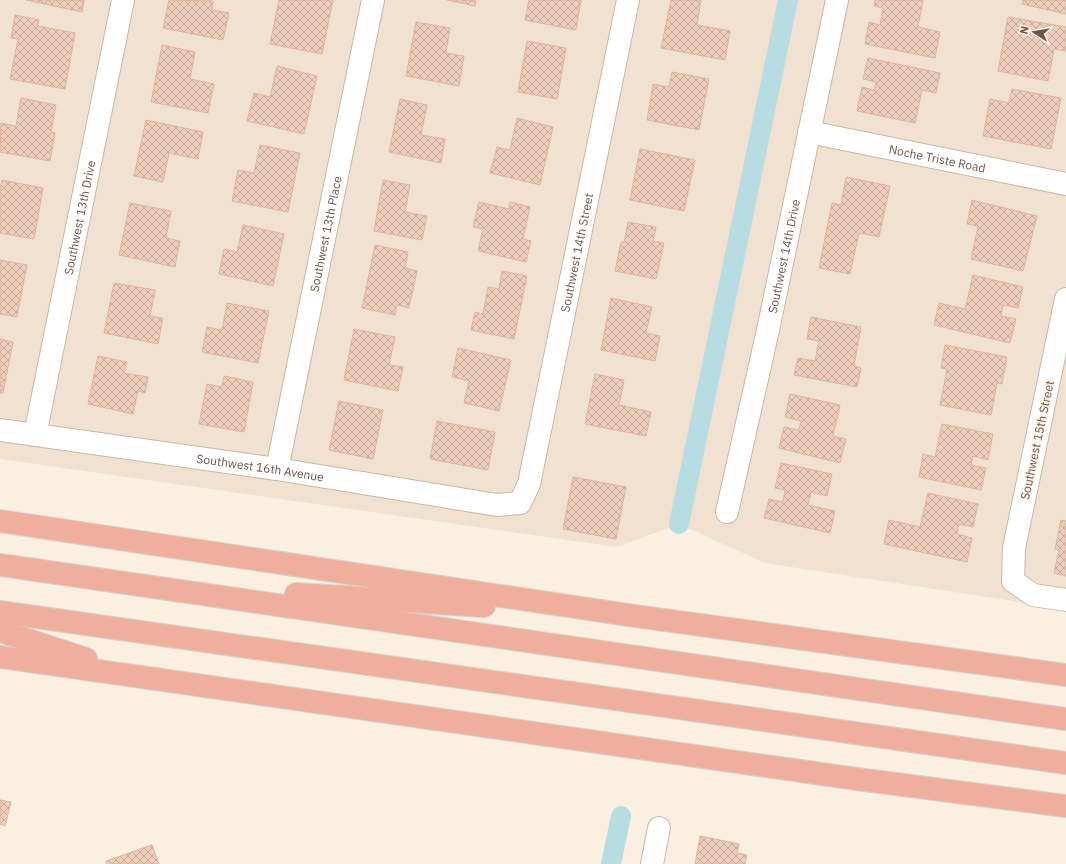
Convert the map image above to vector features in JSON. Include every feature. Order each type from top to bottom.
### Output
[{"type":"highway","points":[[0,521],[635,616],[1066,675]]},
{"type":"highway","points":[[0,565],[1066,718]]},
{"type":"highway","points":[[133,584],[635,616]]},
{"type":"highway","points":[[0,612],[1066,763]]},
{"type":"highway","points":[[0,631],[136,676]]},
{"type":"highway","points":[[0,657],[841,777],[1066,806]]},
{"type":"street","name":"Southwest 13th Drive","points":[[35,435],[123,0]]},
{"type":"street","name":"Southwest 13th Place","points":[[277,469],[373,0]]},
{"type":"street","name":"Southwest 14th Street","points":[[520,503],[529,484],[628,0]]},
{"type":"street","name":"Southwest 14th Drive","points":[[727,512],[768,330],[837,0]]},
{"type":"street","name":"Noche Triste Road","points":[[809,132],[1066,184]]},
{"type":"street","name":"Southwest 15th Street","points":[[1066,299],[1014,548],[1013,581],[1033,595],[1066,600]]},
{"type":"street","name":"Southwest 16th Avenue","points":[[0,430],[277,469],[497,505],[520,503]]},
{"type":"street","points":[[652,864],[659,828]]},
{"type":"shaded area","points":[[0,0],[787,0],[786,6],[788,0],[1066,0],[1066,609],[765,563],[679,524],[616,547],[0,459]]},
{"type":"building","points":[[26,0],[84,0],[82,12]]},
{"type":"building","points":[[169,0],[213,1],[212,10],[229,13],[223,40],[163,28]]},
{"type":"building","points":[[279,0],[333,0],[322,54],[270,44]]},
{"type":"building","points":[[447,0],[476,0],[475,6]]},
{"type":"building","points":[[529,0],[581,0],[576,30],[525,20]]},
{"type":"building","points":[[671,0],[701,0],[697,25],[730,31],[725,60],[661,48]]},
{"type":"building","points":[[875,0],[923,0],[918,27],[940,32],[935,58],[865,44],[869,22],[880,25],[883,8],[874,6]]},
{"type":"building","points":[[1023,0],[1066,0],[1066,14],[1022,4]]},
{"type":"building","points":[[15,15],[39,20],[38,26],[75,33],[65,89],[10,79],[18,39],[11,38]]},
{"type":"building","points":[[1008,17],[1066,27],[1066,51],[1054,49],[1048,81],[998,71]]},
{"type":"building","points":[[416,22],[450,28],[446,53],[464,56],[459,86],[406,76]]},
{"type":"building","points":[[527,41],[566,48],[557,99],[518,92]]},
{"type":"building","points":[[162,45],[195,52],[190,79],[214,84],[208,113],[151,102]]},
{"type":"building","points":[[868,58],[940,73],[936,93],[922,90],[915,123],[857,111],[862,87],[874,90],[876,82],[863,79]]},
{"type":"building","points":[[277,66],[317,76],[304,134],[247,121],[254,93],[270,97]]},
{"type":"building","points":[[672,72],[709,79],[699,130],[647,120],[653,84],[669,87]]},
{"type":"building","points":[[1012,89],[1061,98],[1051,149],[983,136],[990,99],[1009,103]]},
{"type":"building","points":[[21,98],[56,105],[51,132],[55,133],[50,161],[0,152],[1,123],[16,126]]},
{"type":"building","points":[[400,99],[427,105],[421,135],[445,139],[441,163],[389,152]]},
{"type":"building","points":[[517,118],[553,127],[540,185],[490,173],[497,147],[510,150]]},
{"type":"building","points":[[146,120],[203,132],[198,159],[169,153],[163,182],[134,176]]},
{"type":"building","points":[[260,145],[300,153],[288,212],[232,201],[238,170],[254,173]]},
{"type":"building","points":[[640,149],[695,160],[684,211],[630,200]]},
{"type":"building","points":[[846,177],[890,186],[879,237],[859,233],[850,274],[819,268],[832,203],[841,205]]},
{"type":"building","points":[[2,180],[43,188],[34,239],[0,233],[0,189]]},
{"type":"building","points":[[383,180],[410,185],[405,212],[427,216],[422,240],[374,231]]},
{"type":"building","points":[[972,200],[1037,216],[1023,271],[971,259],[978,226],[967,224]]},
{"type":"building","points":[[479,202],[509,209],[510,202],[530,207],[523,239],[531,241],[526,262],[478,251],[483,229],[473,227]]},
{"type":"building","points":[[130,203],[171,211],[166,238],[180,241],[175,267],[119,255]]},
{"type":"building","points":[[628,222],[656,227],[653,241],[664,243],[656,279],[615,271],[621,242],[624,243]]},
{"type":"building","points":[[243,225],[284,234],[273,286],[219,274],[224,249],[237,252]]},
{"type":"building","points":[[375,245],[408,252],[405,268],[417,271],[409,308],[397,305],[395,315],[362,308]]},
{"type":"building","points":[[0,260],[27,265],[17,317],[0,314]]},
{"type":"building","points":[[502,271],[527,276],[514,339],[471,330],[475,312],[483,314],[488,287],[499,289]]},
{"type":"building","points":[[973,275],[1023,287],[1018,308],[1003,305],[1001,316],[1016,319],[1010,343],[934,325],[939,303],[965,309]]},
{"type":"building","points":[[114,283],[155,290],[150,316],[163,318],[158,344],[104,333]]},
{"type":"building","points":[[611,298],[652,307],[646,333],[660,336],[655,361],[601,350]]},
{"type":"building","points":[[227,303],[269,311],[258,363],[202,352],[207,327],[222,330]]},
{"type":"building","points":[[811,317],[861,327],[854,366],[861,368],[857,387],[794,375],[798,358],[815,361],[819,341],[807,339]]},
{"type":"building","points":[[354,329],[395,337],[389,365],[403,367],[398,391],[344,380]]},
{"type":"building","points":[[0,339],[13,342],[3,393],[0,393]]},
{"type":"building","points":[[945,345],[1007,357],[1002,384],[997,383],[991,415],[940,405],[947,369],[941,368]]},
{"type":"building","points":[[458,348],[511,360],[499,411],[464,403],[469,381],[452,377]]},
{"type":"building","points":[[98,356],[127,362],[124,373],[148,377],[145,393],[138,391],[133,414],[88,404]]},
{"type":"building","points":[[595,374],[624,380],[619,405],[651,412],[646,436],[585,424]]},
{"type":"building","points":[[224,376],[253,382],[244,432],[199,424],[207,384],[222,387]]},
{"type":"building","points":[[790,394],[840,405],[833,436],[846,439],[840,463],[779,448],[784,427],[799,430],[801,421],[785,417]]},
{"type":"building","points":[[339,401],[383,410],[373,459],[329,450]]},
{"type":"building","points":[[437,421],[495,432],[488,470],[430,459]]},
{"type":"building","points":[[942,424],[993,434],[988,460],[973,456],[971,465],[986,468],[981,490],[919,477],[923,454],[935,457]]},
{"type":"building","points":[[781,463],[832,474],[827,496],[811,492],[808,505],[835,511],[830,533],[764,518],[769,499],[783,502],[785,490],[775,488]]},
{"type":"building","points":[[573,477],[626,487],[616,539],[563,529]]},
{"type":"building","points":[[928,493],[978,504],[973,527],[959,524],[957,534],[972,538],[967,562],[884,544],[889,520],[920,527]]},
{"type":"building","points":[[1061,520],[1066,521],[1066,576],[1054,573],[1059,550],[1055,549]]},
{"type":"building","points":[[0,800],[11,802],[5,826],[0,824]]},
{"type":"building","points":[[700,836],[739,844],[737,853],[747,855],[745,864],[695,864]]},
{"type":"building","points":[[152,845],[159,864],[107,864],[106,861]]},
{"type":"waterway","points":[[679,524],[788,0]]},
{"type":"waterway","points":[[611,864],[621,816]]}]
